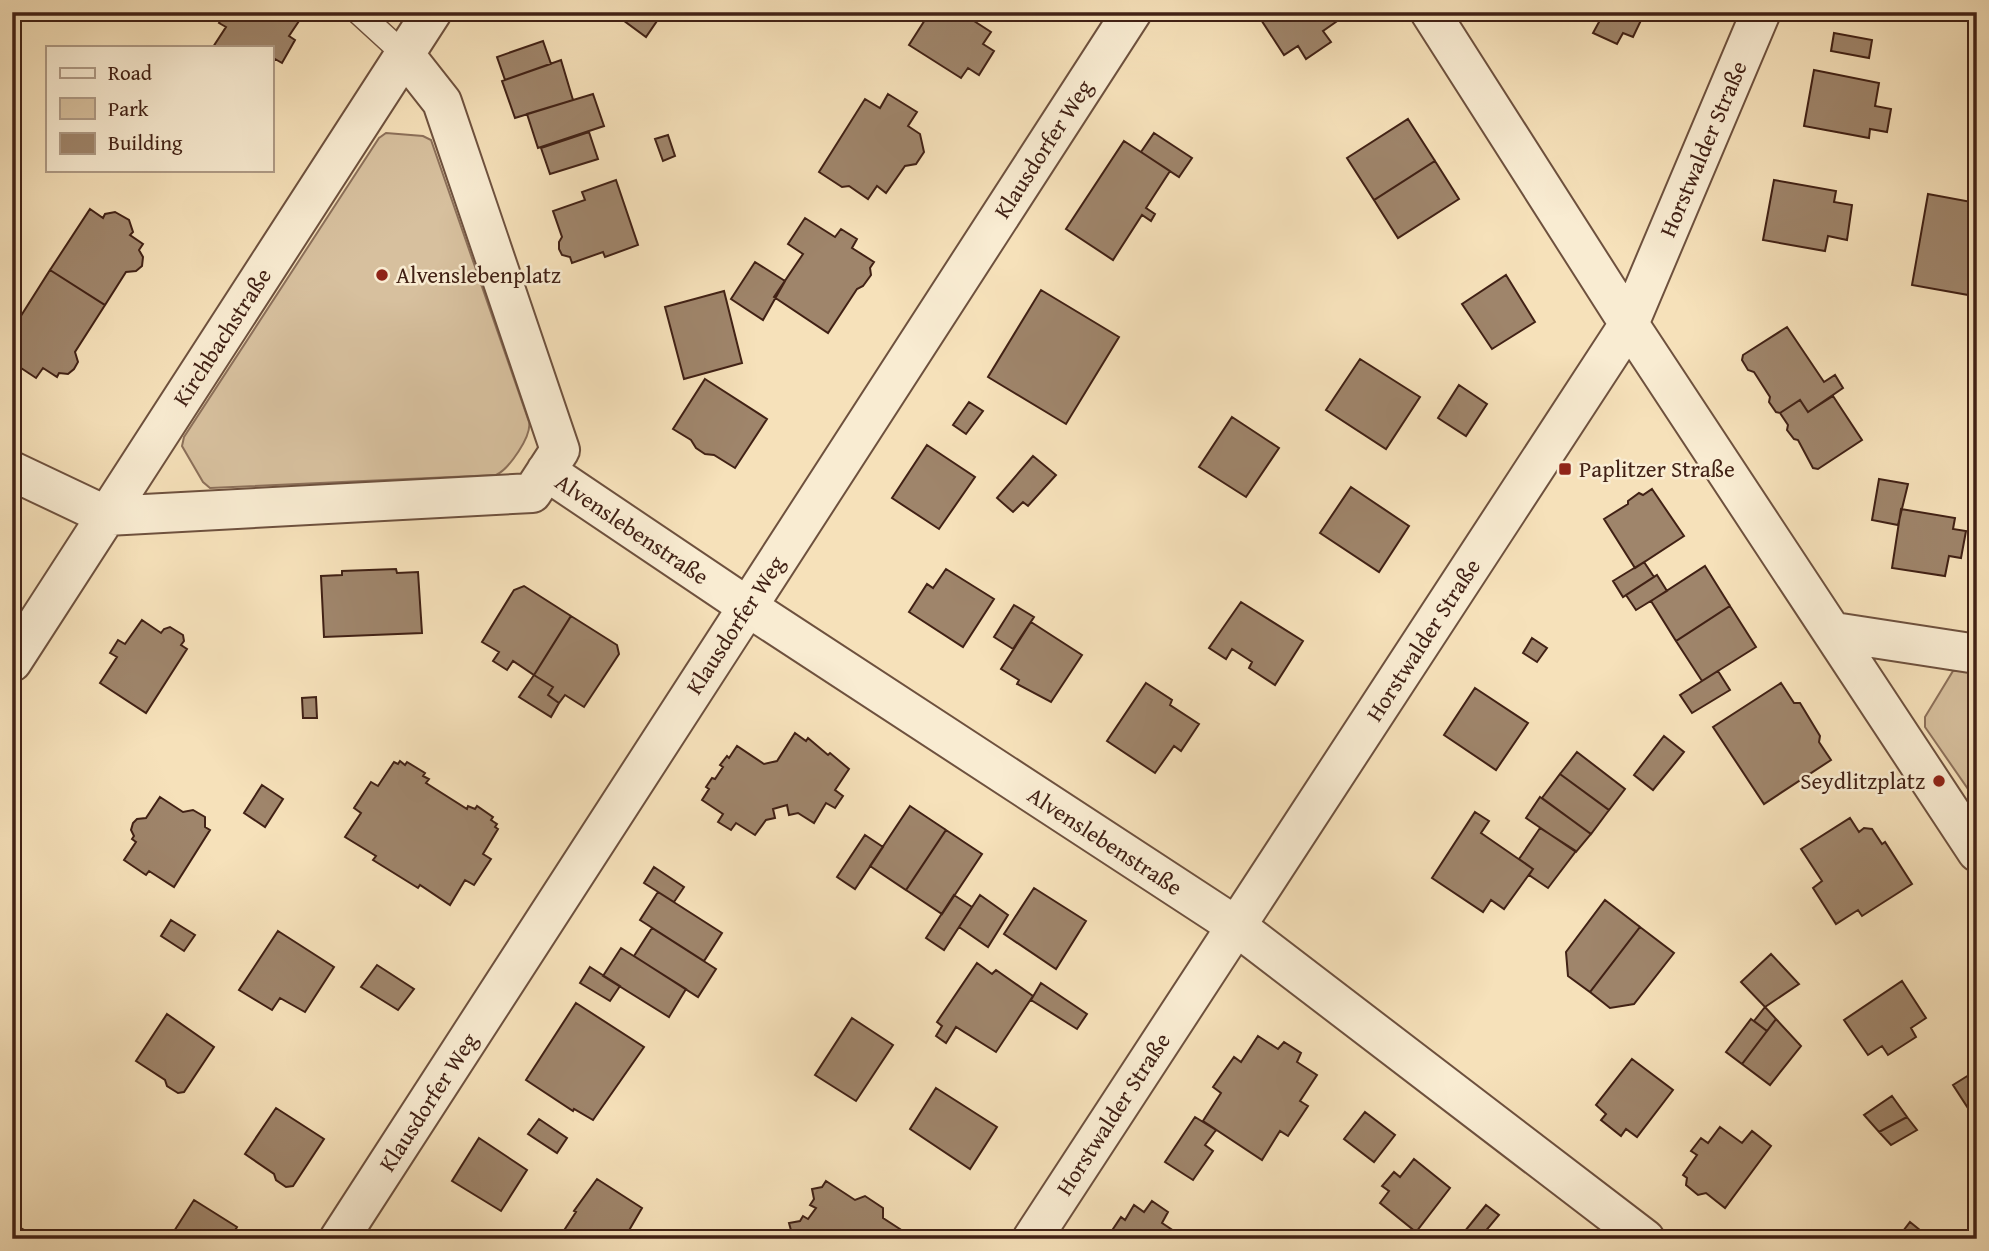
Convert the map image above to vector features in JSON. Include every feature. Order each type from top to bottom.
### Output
[{"type":"street","name":"Kirchbachstraße","points":[[12,662],[432,12]]},
{"type":"street","name":"Klausdorfer Weg","points":[[339,1239],[1132,12]]},
{"type":"street","points":[[1430,12],[1629,324],[1977,852]]},
{"type":"street","name":"Horstwalder Straße","points":[[1032,1239],[1629,324],[1761,12]]},
{"type":"street","points":[[12,471],[107,516],[532,493],[560,450],[442,102],[405,55]]},
{"type":"street","name":"Alvenslebenstraße","points":[[546,471],[748,607],[1236,926],[1645,1239]]},
{"type":"street","points":[[1834,632],[1977,654]]},
{"type":"lane","points":[[358,12],[405,55]]},
{"type":"green space","points":[[386,133],[423,136],[431,140],[529,422],[527,435],[518,452],[496,475],[210,488],[203,482],[182,446],[184,437],[379,138]]},
{"type":"green space","points":[[1953,671],[1977,671],[1977,802],[1925,727],[1925,717]]},
{"type":"building","points":[[226,12],[286,12],[299,21],[289,36],[295,40],[282,63],[275,59],[273,62],[273,46],[214,46],[226,27],[219,23]]},
{"type":"building","points":[[612,12],[658,12],[661,15],[646,37]]},
{"type":"building","points":[[930,12],[960,12],[991,32],[983,44],[994,51],[979,75],[968,68],[961,78],[909,45]]},
{"type":"building","points":[[1256,12],[1340,12],[1343,17],[1323,31],[1331,42],[1306,59],[1298,46],[1284,55]]},
{"type":"building","points":[[1590,12],[1645,12],[1633,37],[1623,33],[1617,44],[1593,33],[1599,22],[1588,16]]},
{"type":"building","points":[[1834,33],[1872,40],[1869,58],[1831,51]]},
{"type":"building","points":[[543,41],[551,64],[505,80],[497,57]]},
{"type":"building","points":[[561,60],[573,100],[515,118],[502,81]]},
{"type":"building","points":[[1814,70],[1879,83],[1875,106],[1891,109],[1887,132],[1870,129],[1869,138],[1804,126]]},
{"type":"building","points":[[593,94],[604,126],[538,148],[527,114]]},
{"type":"building","points":[[888,94],[917,112],[908,126],[920,134],[924,152],[916,164],[905,166],[886,193],[877,186],[868,199],[849,186],[842,187],[819,172],[865,99],[880,108]]},
{"type":"building","points":[[1408,119],[1435,161],[1374,200],[1347,158]]},
{"type":"building","points":[[589,132],[598,159],[550,174],[541,148]]},
{"type":"building","points":[[1154,133],[1192,158],[1179,177],[1141,152]]},
{"type":"building","points":[[668,135],[675,156],[663,161],[655,139]]},
{"type":"building","points":[[1124,141],[1170,171],[1146,208],[1155,214],[1151,221],[1142,215],[1113,260],[1066,229]]},
{"type":"building","points":[[1435,161],[1459,199],[1398,238],[1374,200]]},
{"type":"building","points":[[616,180],[638,245],[605,257],[603,252],[572,263],[570,257],[562,255],[559,249],[562,237],[553,211],[585,200],[582,192]]},
{"type":"building","points":[[1774,180],[1836,191],[1834,202],[1852,205],[1847,240],[1828,236],[1825,251],[1763,240]]},
{"type":"building","points":[[1928,194],[1977,203],[1977,281],[1974,296],[1912,285]]},
{"type":"building","points":[[90,209],[103,218],[105,214],[115,212],[129,220],[133,232],[130,235],[143,244],[139,250],[143,257],[142,266],[136,271],[126,272],[105,305],[50,270]]},
{"type":"building","points":[[805,218],[835,237],[841,229],[857,239],[852,248],[874,262],[870,268],[871,275],[863,286],[857,289],[828,333],[774,297],[803,254],[788,244]]},
{"type":"building","points":[[755,262],[785,281],[763,320],[731,299]]},
{"type":"building","points":[[50,270],[105,305],[75,352],[78,362],[74,369],[68,374],[59,373],[57,377],[43,368],[36,378],[12,362],[19,351],[12,347],[12,330]]},
{"type":"building","points":[[1506,275],[1535,322],[1492,349],[1462,304]]},
{"type":"building","points":[[1041,290],[1119,337],[1066,424],[988,377]]},
{"type":"building","points":[[724,291],[742,363],[684,379],[665,307]]},
{"type":"building","points":[[1787,327],[1824,382],[1835,375],[1843,388],[1808,412],[1800,400],[1780,413],[1776,412],[1754,372],[1748,370],[1742,360],[1743,355]]},
{"type":"building","points":[[1360,359],[1420,397],[1386,449],[1326,410]]},
{"type":"building","points":[[705,379],[767,419],[735,468],[714,455],[705,454],[696,448],[691,440],[673,429]]},
{"type":"building","points":[[1459,385],[1487,404],[1466,436],[1438,418]]},
{"type":"building","points":[[1833,396],[1862,440],[1818,469],[1813,468],[1798,440],[1787,430],[1788,425],[1780,413],[1800,400],[1808,412]]},
{"type":"building","points":[[969,402],[983,411],[966,434],[953,425]]},
{"type":"building","points":[[1232,417],[1279,448],[1246,497],[1199,467]]},
{"type":"building","points":[[927,445],[975,477],[939,529],[892,498]]},
{"type":"building","points":[[1033,456],[1056,475],[1028,506],[1023,502],[1013,512],[997,498]]},
{"type":"building","points":[[1879,479],[1908,484],[1898,525],[1872,520]]},
{"type":"building","points":[[1351,487],[1409,526],[1379,572],[1320,533]]},
{"type":"building","points":[[1652,489],[1684,536],[1635,568],[1604,519],[1628,504],[1628,501],[1639,493],[1643,495]]},
{"type":"building","points":[[1901,509],[1955,518],[1953,529],[1966,531],[1961,558],[1949,556],[1945,576],[1892,568]]},
{"type":"building","points":[[1644,562],[1654,577],[1623,597],[1613,581]]},
{"type":"building","points":[[1705,566],[1730,606],[1676,641],[1651,601]]},
{"type":"building","points":[[396,569],[397,573],[418,572],[422,633],[324,637],[321,576],[342,575],[342,571]]},
{"type":"building","points":[[946,569],[994,599],[963,647],[909,612],[927,584],[933,588]]},
{"type":"building","points":[[1657,575],[1667,591],[1636,610],[1626,595]]},
{"type":"building","points":[[524,586],[571,616],[534,675],[513,661],[507,670],[493,661],[499,652],[482,642],[514,590]]},
{"type":"building","points":[[1241,602],[1303,641],[1275,685],[1249,668],[1252,662],[1232,649],[1226,659],[1209,648]]},
{"type":"building","points":[[1014,605],[1034,617],[1013,649],[994,637]]},
{"type":"building","points":[[1730,606],[1756,647],[1702,681],[1676,641]]},
{"type":"building","points":[[571,616],[617,645],[619,654],[584,707],[565,695],[559,703],[548,695],[553,687],[534,675]]},
{"type":"building","points":[[142,620],[161,633],[170,627],[183,635],[184,641],[181,645],[187,649],[146,713],[100,683],[117,657],[110,653],[118,640],[125,644]]},
{"type":"building","points":[[1031,622],[1082,655],[1051,702],[1017,684],[1019,680],[1001,669]]},
{"type":"building","points":[[1532,638],[1547,648],[1537,662],[1523,653]]},
{"type":"building","points":[[1718,671],[1730,690],[1692,713],[1680,695]]},
{"type":"building","points":[[534,675],[553,687],[548,695],[559,703],[551,717],[519,697]]},
{"type":"building","points":[[1146,683],[1172,700],[1170,705],[1199,724],[1181,751],[1174,746],[1155,773],[1107,741]]},
{"type":"building","points":[[1781,683],[1794,703],[1800,703],[1831,760],[1764,804],[1713,727]]},
{"type":"building","points":[[1475,688],[1528,723],[1496,770],[1444,735]]},
{"type":"building","points":[[316,697],[317,718],[303,718],[302,698]]},
{"type":"building","points":[[795,733],[806,741],[808,738],[849,769],[835,790],[843,796],[835,808],[826,803],[814,823],[798,813],[789,815],[787,805],[773,809],[775,818],[766,820],[755,835],[736,823],[731,830],[718,822],[723,814],[702,800],[709,789],[706,787],[712,778],[715,779],[727,756],[729,758],[737,746],[764,764],[777,761]]},
{"type":"building","points":[[1664,736],[1684,752],[1653,790],[1634,775]]},
{"type":"building","points":[[1577,752],[1625,789],[1609,810],[1560,774]]},
{"type":"building","points":[[400,761],[405,765],[407,762],[425,773],[423,776],[429,779],[426,783],[467,809],[468,806],[475,809],[477,806],[493,817],[491,820],[497,824],[495,827],[498,829],[483,854],[491,859],[474,885],[465,880],[450,905],[420,885],[418,888],[373,860],[376,856],[345,837],[361,813],[354,808],[371,782],[378,786],[394,762],[398,764]]},
{"type":"building","points":[[1560,774],[1609,810],[1591,834],[1542,798]]},
{"type":"building","points":[[262,785],[283,799],[265,827],[244,813]]},
{"type":"building","points":[[160,797],[183,812],[193,810],[205,817],[205,827],[210,830],[174,887],[149,871],[146,875],[124,860],[136,842],[132,839],[133,823],[137,819],[146,818]]},
{"type":"building","points":[[1540,797],[1591,834],[1576,852],[1526,818]]},
{"type":"building","points":[[910,806],[946,830],[906,890],[870,866]]},
{"type":"building","points":[[1475,812],[1489,821],[1481,833],[1533,869],[1504,909],[1491,900],[1483,912],[1432,878]]},
{"type":"building","points":[[1850,818],[1859,832],[1864,828],[1872,829],[1882,844],[1885,842],[1912,884],[1862,916],[1858,910],[1836,924],[1813,888],[1822,881],[1801,849]]},
{"type":"building","points":[[1540,828],[1576,851],[1548,888],[1529,875],[1533,869],[1519,859]]},
{"type":"building","points":[[946,830],[982,854],[942,914],[906,890]]},
{"type":"building","points":[[865,835],[883,847],[855,889],[837,877]]},
{"type":"building","points":[[654,867],[684,887],[674,902],[644,883]]},
{"type":"building","points":[[1034,888],[1086,921],[1056,969],[1004,934]]},
{"type":"building","points":[[658,892],[722,933],[704,961],[640,920]]},
{"type":"building","points":[[954,895],[972,907],[944,950],[926,938]]},
{"type":"building","points":[[980,895],[1008,915],[988,947],[959,927]]},
{"type":"building","points":[[1605,900],[1640,927],[1590,992],[1568,976],[1566,952]]},
{"type":"building","points":[[171,920],[195,935],[184,951],[161,936]]},
{"type":"building","points":[[1640,927],[1674,953],[1634,1004],[1610,1008],[1590,992]]},
{"type":"building","points":[[652,928],[716,969],[698,997],[634,956]]},
{"type":"building","points":[[278,931],[334,967],[305,1012],[280,998],[272,1010],[239,990]]},
{"type":"building","points":[[621,948],[686,989],[669,1017],[603,976]]},
{"type":"building","points":[[1771,954],[1799,984],[1765,1007],[1741,982]]},
{"type":"building","points":[[977,963],[992,974],[996,970],[1033,996],[996,1052],[956,1027],[946,1043],[936,1036],[942,1026],[937,1022]]},
{"type":"building","points":[[377,965],[414,989],[398,1010],[361,987]]},
{"type":"building","points":[[590,967],[620,986],[610,1001],[580,983]]},
{"type":"building","points":[[1902,981],[1926,1018],[1911,1028],[1916,1037],[1888,1055],[1882,1046],[1868,1055],[1844,1020]]},
{"type":"building","points":[[1041,983],[1087,1014],[1077,1029],[1031,1000]]},
{"type":"building","points":[[576,1003],[644,1047],[593,1120],[574,1109],[573,1111],[526,1080]]},
{"type":"building","points":[[1765,1007],[1776,1019],[1767,1031],[1754,1021]]},
{"type":"building","points":[[167,1014],[214,1047],[184,1092],[178,1093],[167,1086],[165,1080],[136,1061]]},
{"type":"building","points":[[852,1018],[893,1045],[856,1101],[815,1075]]},
{"type":"building","points":[[1751,1019],[1767,1031],[1742,1064],[1726,1052]]},
{"type":"building","points":[[1776,1019],[1801,1046],[1770,1085],[1742,1064]]},
{"type":"building","points":[[1258,1036],[1278,1049],[1284,1042],[1301,1053],[1297,1062],[1317,1075],[1300,1101],[1308,1106],[1288,1136],[1280,1131],[1262,1160],[1203,1121],[1221,1093],[1213,1087],[1234,1057],[1241,1062]]},
{"type":"building","points":[[1632,1059],[1673,1090],[1637,1137],[1626,1129],[1621,1136],[1601,1120],[1606,1114],[1596,1105]]},
{"type":"building","points":[[1977,1070],[1977,1122],[1953,1085]]},
{"type":"building","points":[[936,1088],[997,1127],[970,1169],[910,1129]]},
{"type":"building","points":[[1892,1096],[1907,1117],[1879,1132],[1864,1115]]},
{"type":"building","points":[[276,1108],[324,1139],[293,1186],[286,1187],[276,1180],[274,1174],[245,1154]]},
{"type":"building","points":[[1365,1112],[1395,1135],[1374,1162],[1344,1139]]},
{"type":"building","points":[[1195,1117],[1216,1130],[1205,1145],[1213,1151],[1193,1180],[1165,1162]]},
{"type":"building","points":[[1907,1117],[1917,1130],[1891,1145],[1879,1132]]},
{"type":"building","points":[[539,1119],[567,1138],[557,1153],[528,1134]]},
{"type":"building","points":[[1720,1127],[1742,1143],[1752,1131],[1771,1146],[1725,1208],[1706,1193],[1698,1195],[1686,1185],[1687,1178],[1683,1175],[1697,1155],[1691,1151],[1701,1138],[1708,1143]]},
{"type":"building","points":[[479,1138],[527,1170],[501,1211],[452,1181]]},
{"type":"building","points":[[1414,1159],[1450,1188],[1416,1232],[1380,1203],[1389,1191],[1382,1186],[1394,1172],[1400,1177]]},
{"type":"building","points":[[597,1179],[642,1208],[624,1239],[574,1239],[563,1232]]},
{"type":"building","points":[[826,1181],[855,1200],[865,1196],[883,1208],[883,1218],[909,1235],[906,1239],[788,1239],[792,1234],[789,1223],[800,1221],[803,1216],[808,1219],[816,1208],[810,1205],[814,1199],[812,1189],[822,1187]]},
{"type":"building","points":[[194,1200],[237,1227],[230,1239],[169,1239]]},
{"type":"building","points":[[1152,1201],[1168,1212],[1162,1223],[1186,1239],[1107,1238],[1121,1217],[1125,1220],[1134,1205],[1144,1212]]},
{"type":"building","points":[[1486,1205],[1499,1215],[1479,1239],[1474,1239],[1465,1231]]},
{"type":"building","points":[[1910,1222],[1931,1239],[1897,1239]]},
{"type":"building","points":[[12,1223],[40,1239],[12,1239]]},
{"type":"place","name":"Alvenslebenplatz","points":[[382,275]]},
{"type":"place","name":"Paplitzer Straße","points":[[1565,469]]},
{"type":"place","name":"Seydlitzplatz","points":[[1939,781]]}]
